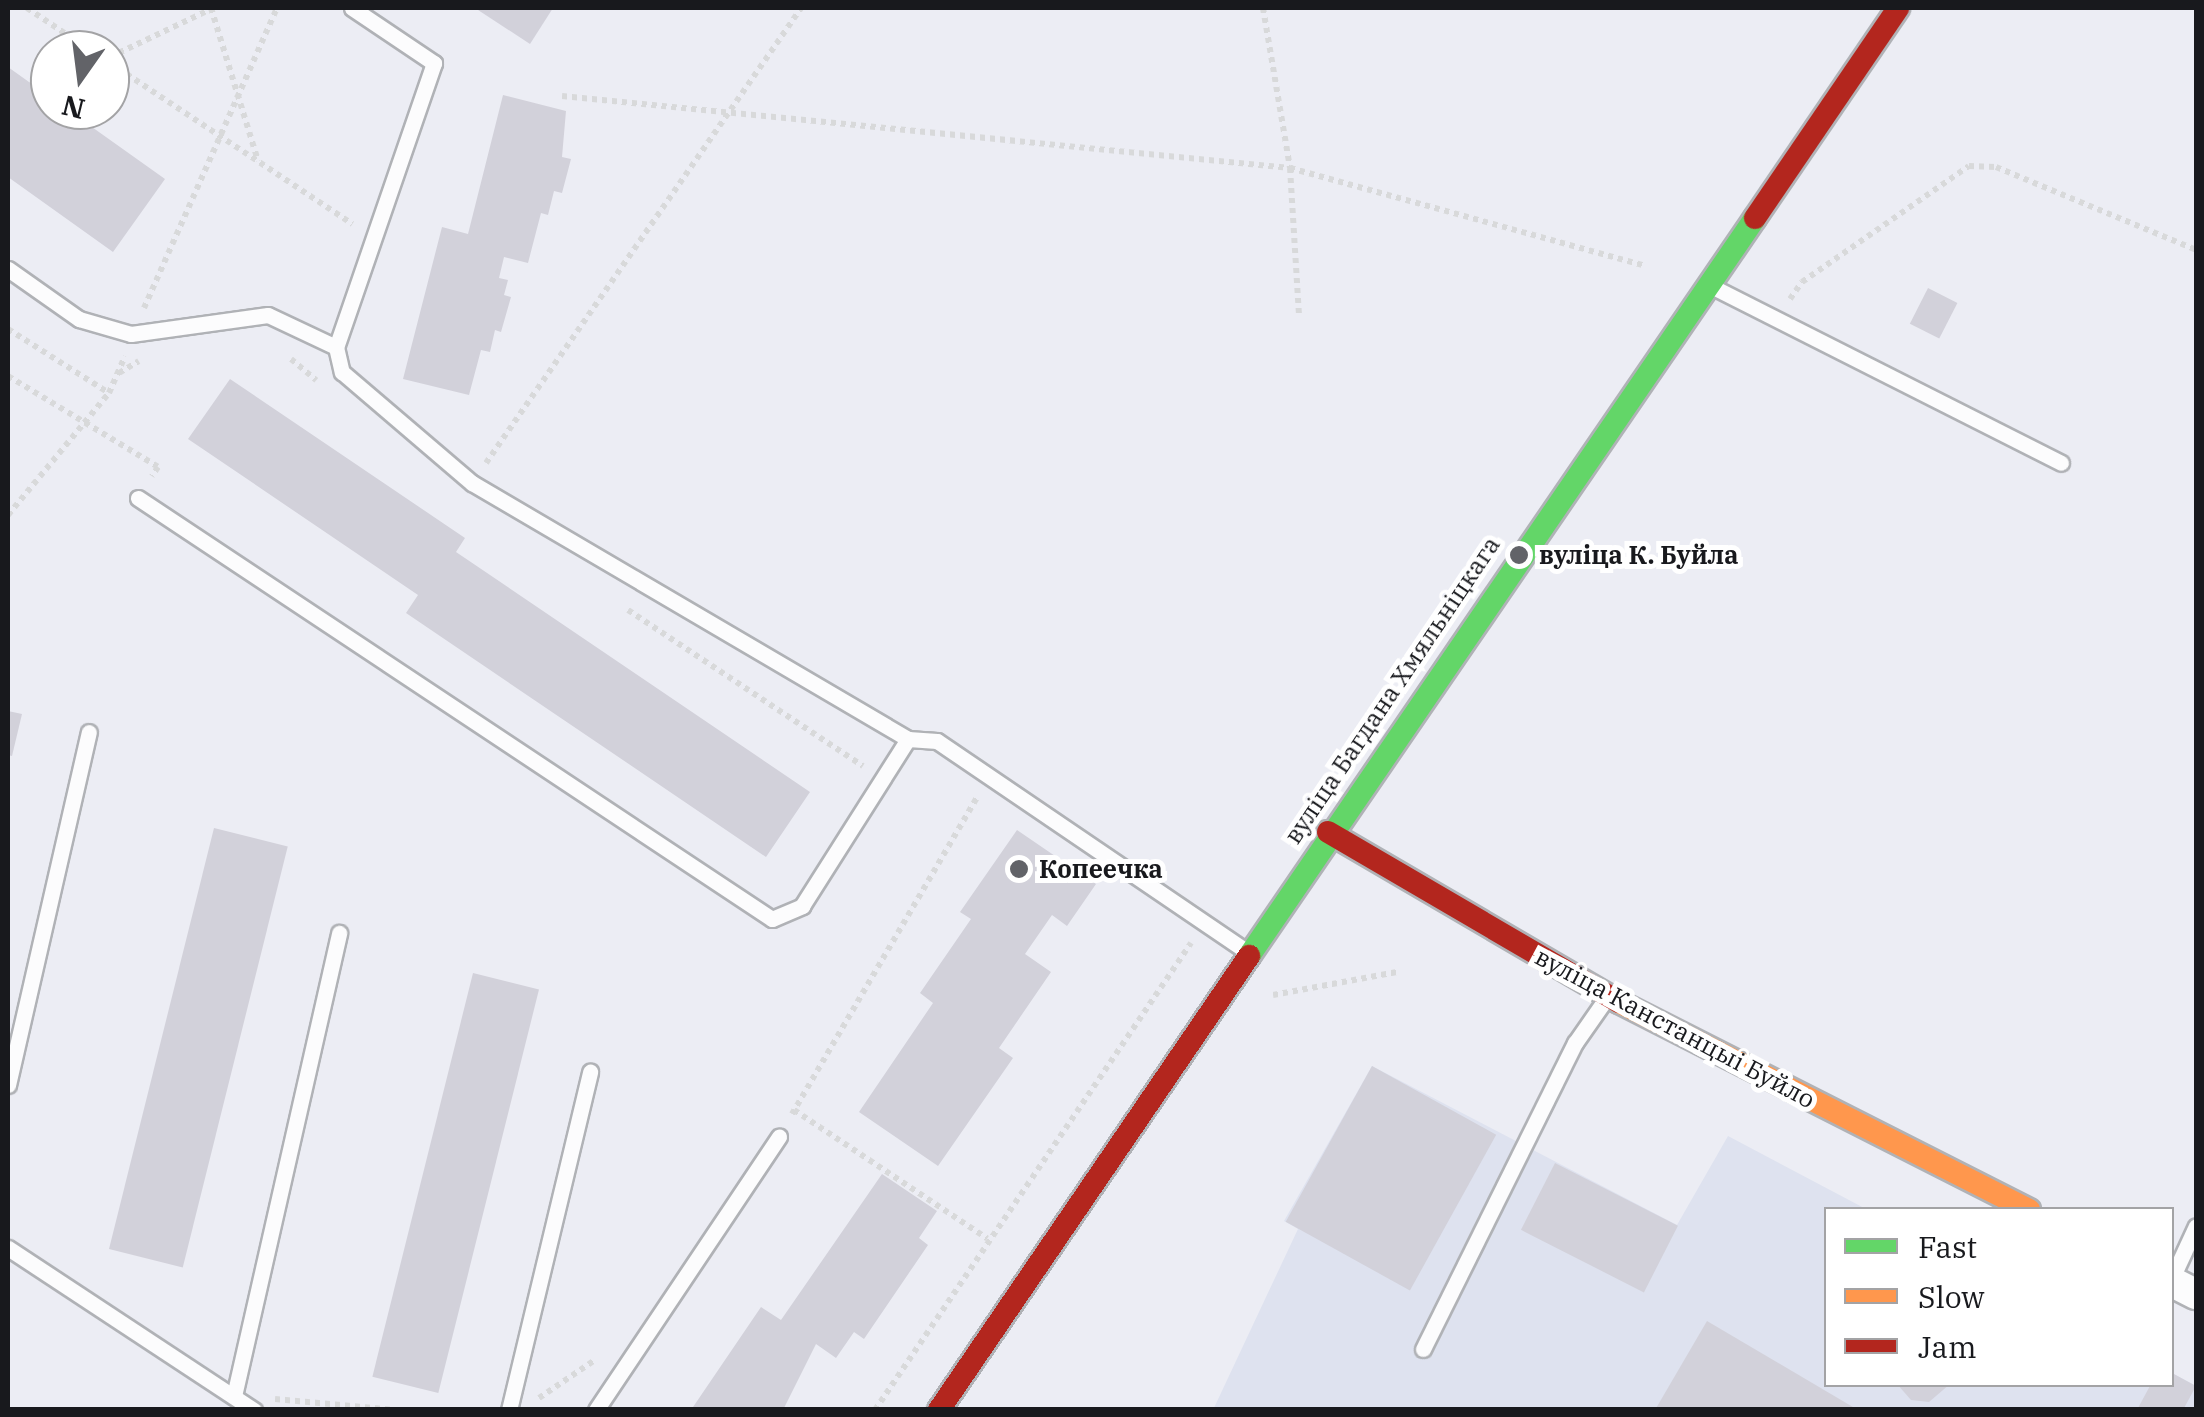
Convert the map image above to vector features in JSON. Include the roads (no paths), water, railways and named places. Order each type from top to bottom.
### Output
[{"type":"street","name":"вуліца Багдана Хмяльніцкага","points":[[939,1410],[1328,832],[1898,8]]},
{"type":"street","name":"вуліца Канстанцыі Буйло","points":[[1328,832],[1607,996],[2023,1207]]},
{"type":"street","points":[[2174,1281],[2196,1294]]},
{"type":"lane","points":[[352,8],[434,63],[378,241],[336,347],[342,372],[359,390],[472,483],[908,738],[937,741],[1247,952]]},
{"type":"lane","points":[[8,269],[79,319],[132,334],[268,314],[336,347]]},
{"type":"lane","points":[[1708,284],[2061,463]]},
{"type":"lane","points":[[138,498],[772,919],[802,906],[908,738]]},
{"type":"lane","points":[[8,1086],[89,732]]},
{"type":"lane","points":[[234,1396],[339,933]]},
{"type":"lane","points":[[1423,1350],[1575,1043],[1607,996]]},
{"type":"lane","points":[[510,1410],[590,1072]]},
{"type":"lane","points":[[596,1410],[779,1137]]},
{"type":"lane","points":[[2174,1276],[2196,1226]]},
{"type":"lane","points":[[8,1248],[254,1410]]},
{"type":"place","name":"вуліца К. Буйла","points":[[1519,555]]},
{"type":"place","name":"Копеечка","points":[[1019,869]]}]
